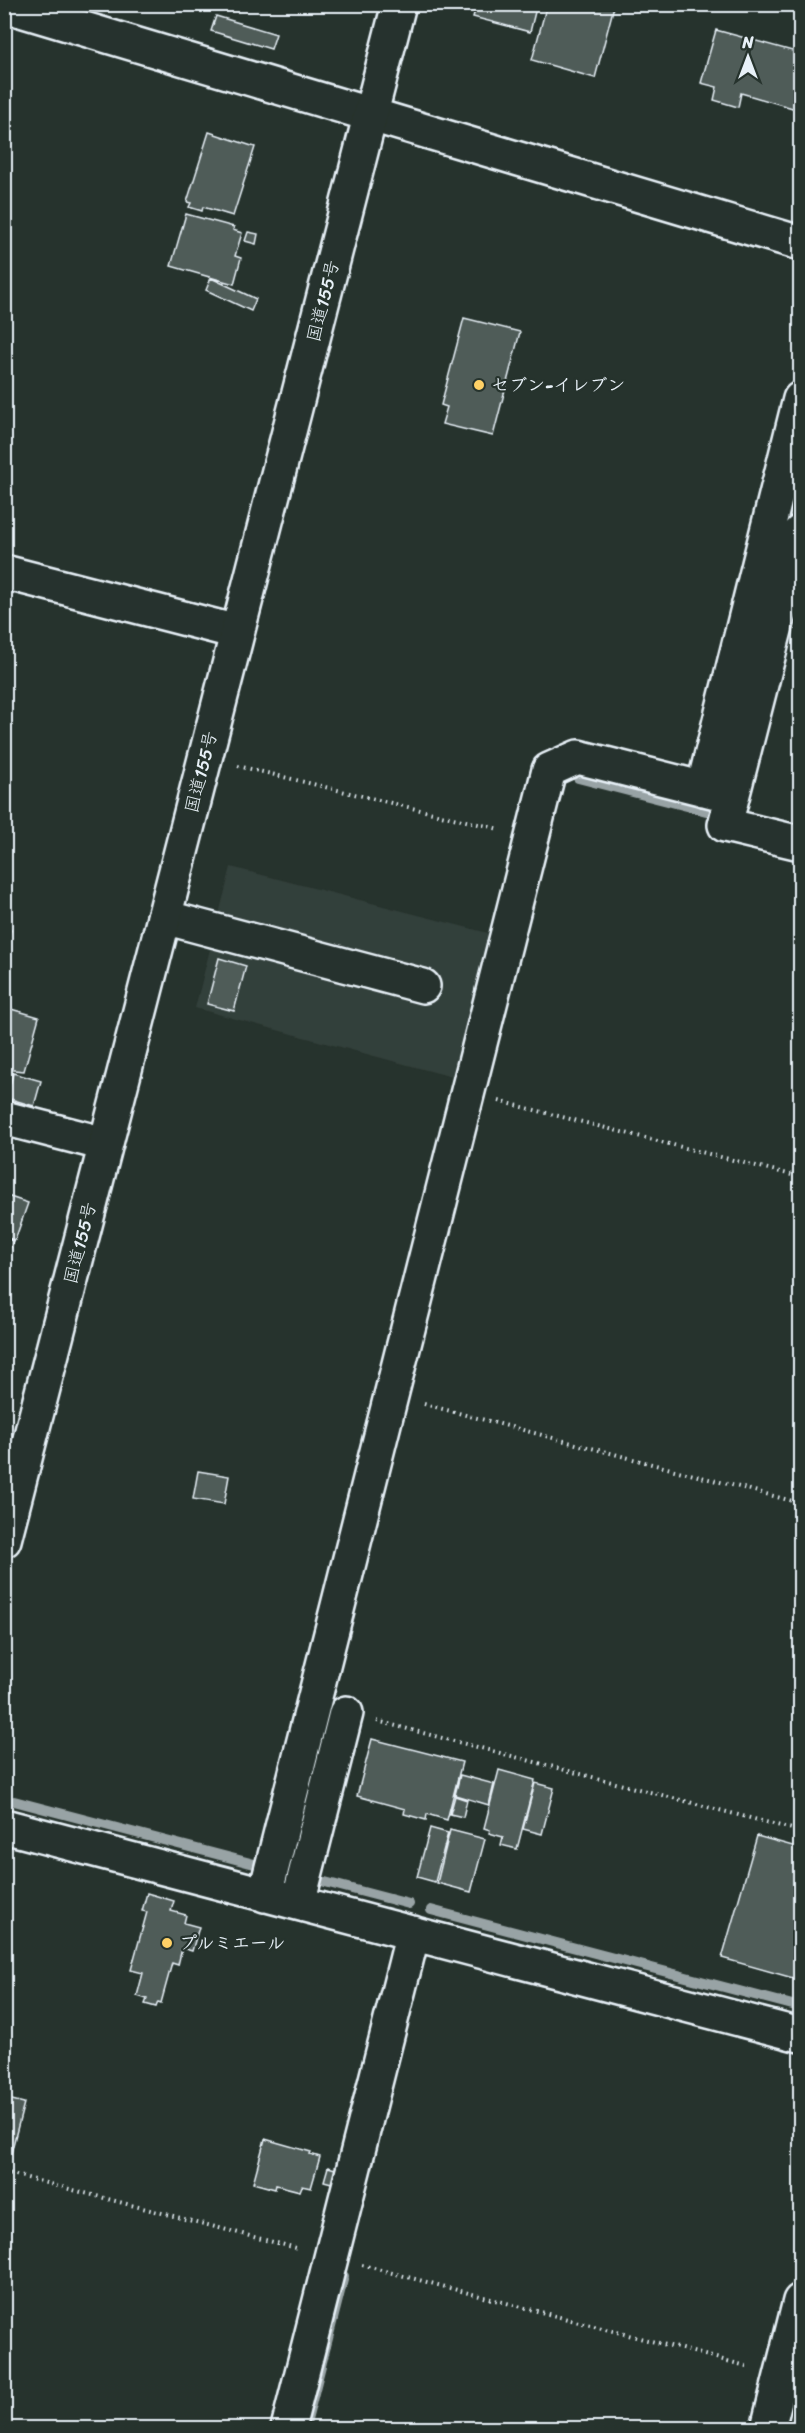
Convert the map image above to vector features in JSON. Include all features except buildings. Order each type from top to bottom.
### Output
[{"type":"main road","name":"国道155号","points":[[4,1539],[399,4]]},
{"type":"main road","points":[[4,5],[45,11],[371,115],[801,243]]},
{"type":"main road","points":[[800,403],[718,792],[725,825],[801,843]]},
{"type":"main road","points":[[718,792],[801,532]]},
{"type":"main road","points":[[4,572],[237,633]]},
{"type":"main road","points":[[265,1894],[549,770],[578,757],[718,792]]},
{"type":"main road","points":[[164,917],[423,986]]},
{"type":"main road","points":[[4,1118],[105,1144]]},
{"type":"main road","points":[[298,1903],[346,1713]]},
{"type":"main road","points":[[4,1826],[801,2035]]},
{"type":"main road","points":[[288,2428],[413,1933]]},
{"type":"main road","points":[[768,2428],[801,2301]]},
{"type":"path","points":[[205,758],[532,837]]},
{"type":"path","points":[[467,1093],[801,1178]]},
{"type":"path","points":[[391,1395],[801,1503]]},
{"type":"path","points":[[346,1713],[801,1831]]},
{"type":"path","points":[[4,2172],[782,2375]]},
{"type":"shaded area","points":[[231,867],[496,935],[460,1079],[195,1008]]},
{"type":"waterway","points":[[578,778],[714,813]]},
{"type":"waterway","points":[[14,1801],[258,1865]]},
{"type":"waterway","points":[[325,1882],[409,1904]]},
{"type":"waterway","points":[[431,1910],[800,2007]]},
{"type":"waterway","points":[[305,2428],[344,2276]]},
{"type":"place","name":"セブン-イレブン","points":[[479,385]]},
{"type":"place","name":"プルミエール","points":[[167,1943]]}]
